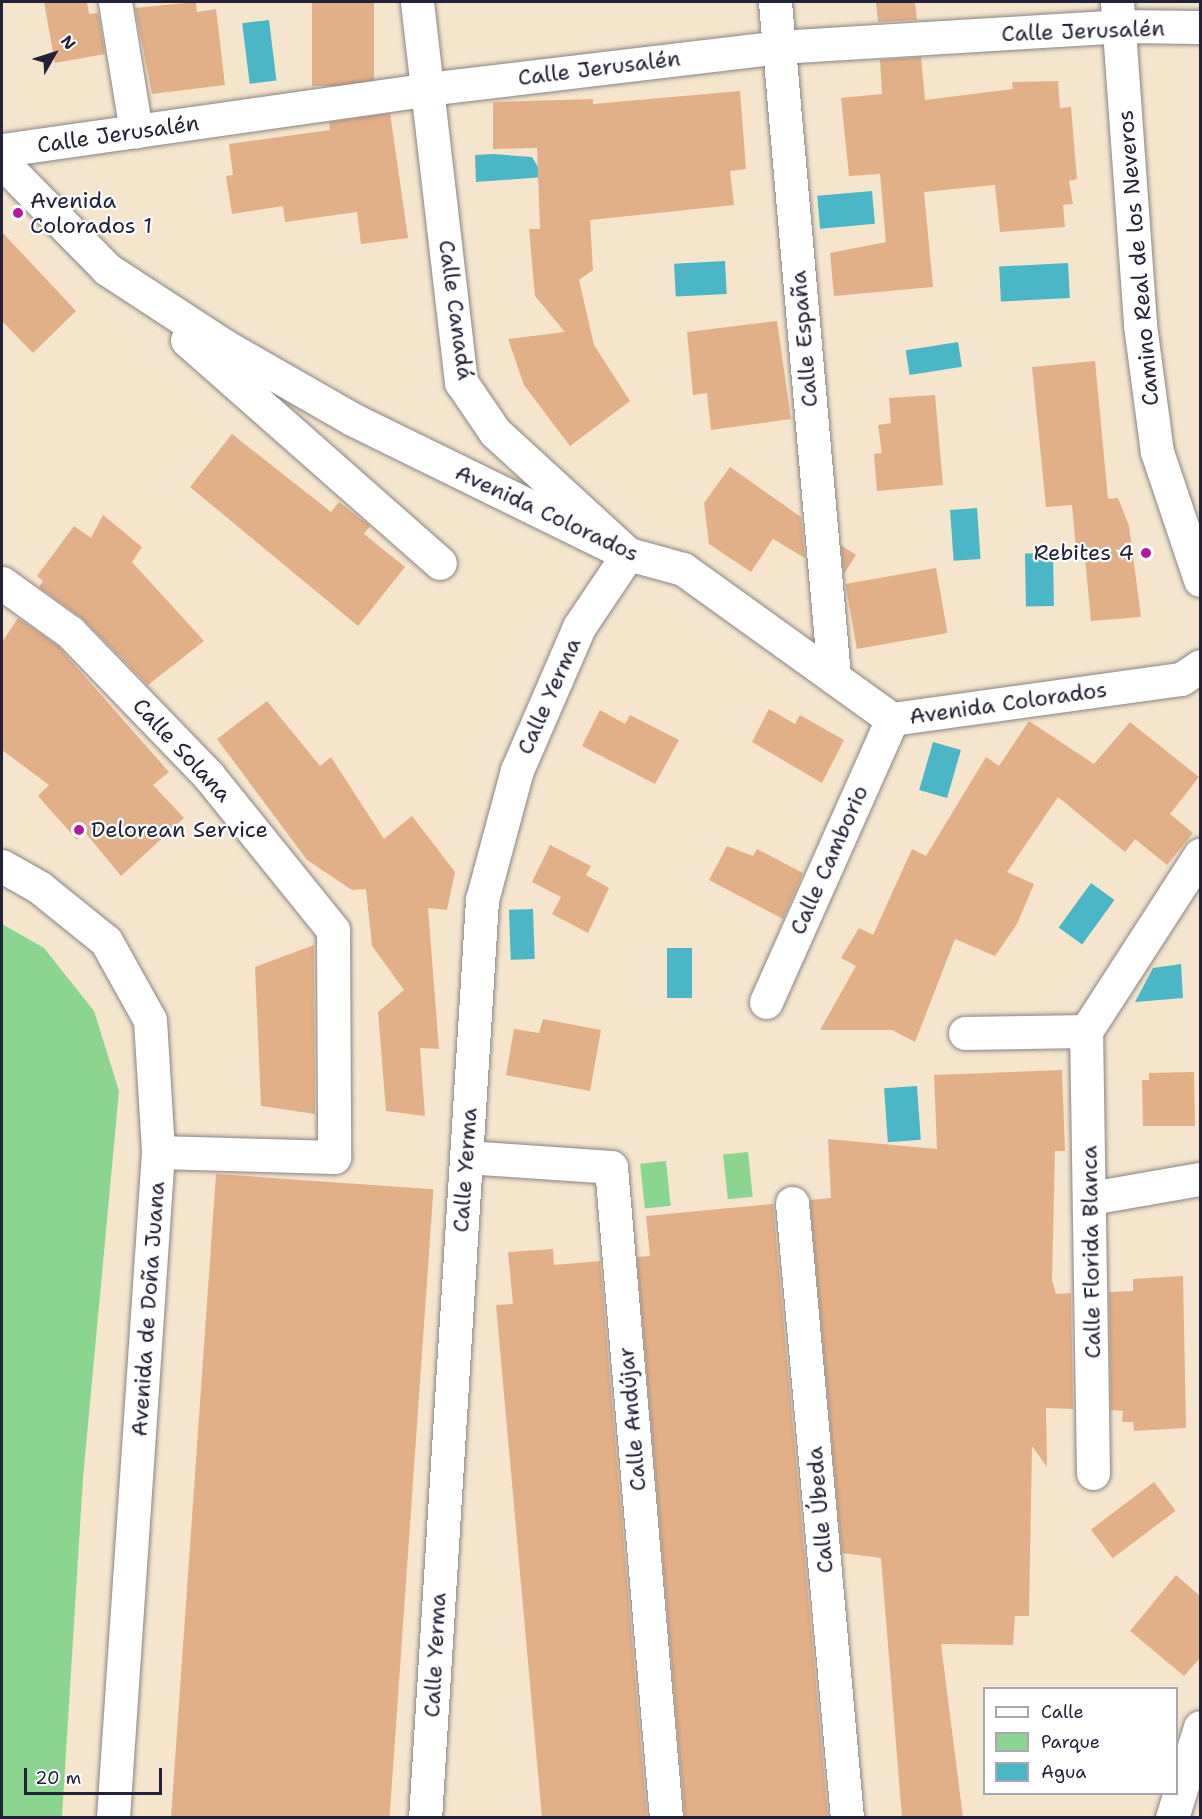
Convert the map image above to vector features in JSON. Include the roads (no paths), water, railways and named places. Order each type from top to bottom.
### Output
[{"type":"street","points":[[115,2],[136,131]]},
{"type":"street","name":"Calle Canadá","points":[[417,2],[461,382],[495,432],[628,554]]},
{"type":"street","name":"Calle España","points":[[775,2],[834,677]]},
{"type":"street","name":"Calle Jerusalén","points":[[2,150],[428,89],[779,47],[1118,14],[1200,27]]},
{"type":"street","name":"Camino Real de los Neveros","points":[[1118,14],[1140,326],[1157,452],[1200,579]]},
{"type":"street","name":"Avenida Colorados","points":[[2,162],[108,269],[440,563]]},
{"type":"street","name":"Avenida Colorados","points":[[108,269],[352,419],[628,554],[683,569],[892,719],[1181,679],[1200,666]]},
{"type":"street","name":"Calle Yerma","points":[[425,1818],[482,900],[493,848],[517,770],[579,627],[628,554]]},
{"type":"street","name":"Calle Solana","points":[[2,583],[70,632],[208,775],[333,930],[334,1157],[158,1152]]},
{"type":"street","name":"Calle Camborio","points":[[765,1002],[892,719]]},
{"type":"street","points":[[965,1033],[1086,1031],[1200,855]]},
{"type":"street","name":"Avenida de Doña Juana","points":[[2,866],[39,886],[106,941],[150,1020],[158,1152],[113,1818]]},
{"type":"street","name":"Calle Florida Blanca","points":[[1086,1031],[1091,1198],[1093,1473]]},
{"type":"street","name":"Calle Andújar","points":[[466,1157],[611,1167],[666,1818]]},
{"type":"street","points":[[1091,1198],[1200,1179]]},
{"type":"street","name":"Calle Úbeda","points":[[792,1203],[847,1818]]},
{"type":"street","points":[[1172,1818],[1200,1727]]},
{"type":"water","points":[[269,20],[276,81],[250,84],[242,23]]},
{"type":"water","points":[[475,155],[532,157],[544,177],[476,182]]},
{"type":"water","points":[[872,191],[875,224],[820,229],[817,196]]},
{"type":"water","points":[[725,261],[727,294],[676,297],[674,264]]},
{"type":"water","points":[[1068,263],[1070,298],[1001,302],[999,267]]},
{"type":"water","points":[[958,342],[962,367],[910,375],[906,350]]},
{"type":"water","points":[[977,508],[981,559],[954,561],[950,510]]},
{"type":"water","points":[[1025,553],[1053,553],[1054,606],[1026,606]]},
{"type":"water","points":[[933,742],[961,750],[947,798],[919,790]]},
{"type":"water","points":[[1091,883],[1114,900],[1082,945],[1059,927]]},
{"type":"water","points":[[533,909],[535,959],[511,960],[509,910]]},
{"type":"water","points":[[667,948],[692,948],[692,998],[667,998]]},
{"type":"water","points":[[1181,964],[1183,998],[1135,1002],[1153,968]]},
{"type":"water","points":[[917,1086],[921,1140],[888,1142],[884,1088]]},
{"type":"place","name":"Avenida Colorados 1","points":[[18,213]]},
{"type":"place","name":"Rebites 4","points":[[1146,553]]},
{"type":"place","name":"Delorean Service","points":[[79,830]]}]
